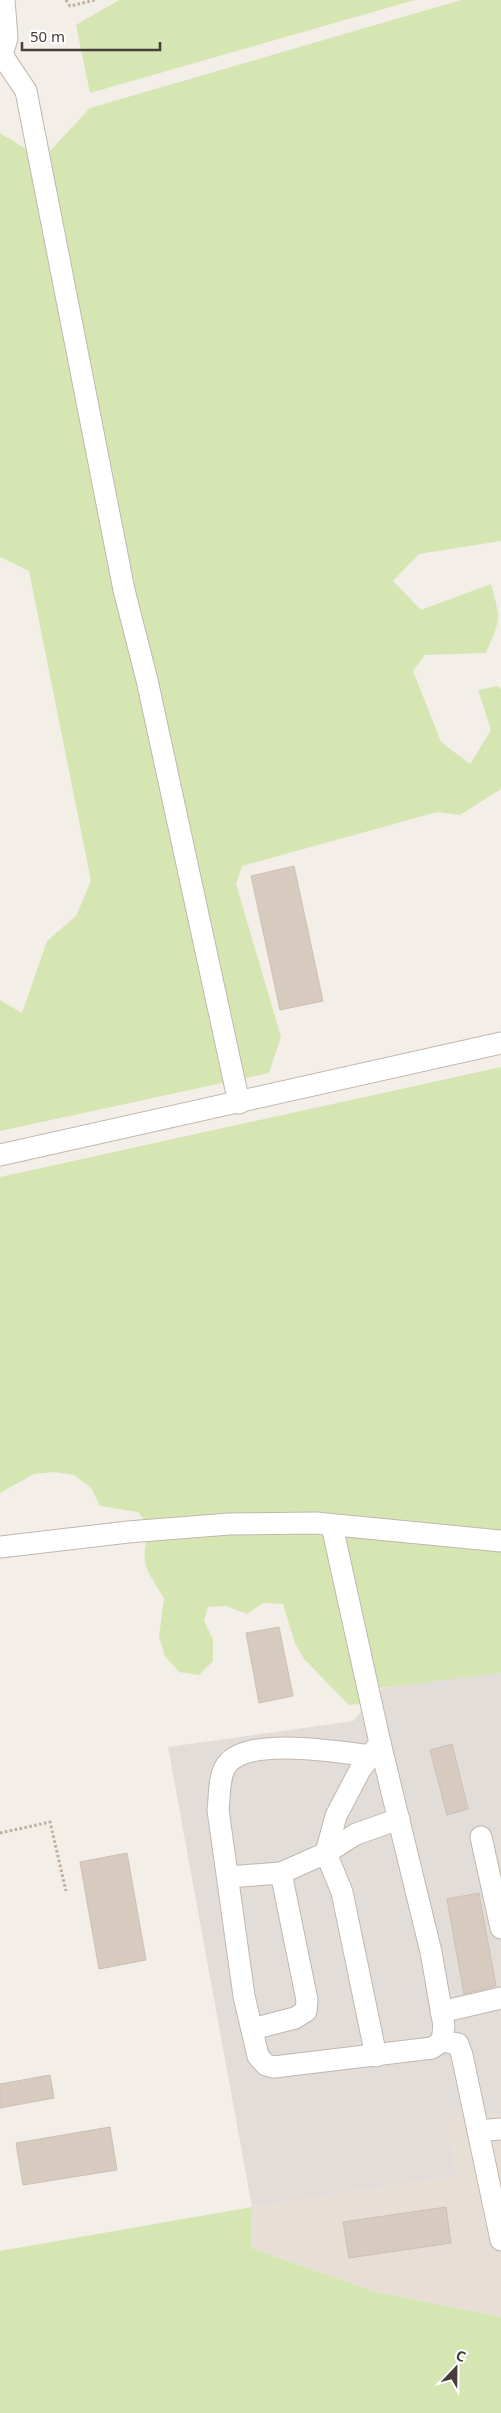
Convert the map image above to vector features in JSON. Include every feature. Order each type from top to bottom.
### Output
[{"type":"street","points":[[4,0],[7,38],[1,55],[26,91],[124,590],[147,680],[239,1103]]},
{"type":"street","points":[[0,1156],[501,1042]]},
{"type":"street","points":[[0,1547],[128,1532],[229,1524],[316,1523],[501,1541]]},
{"type":"street","points":[[332,1526],[376,1749],[399,1818],[431,1952],[444,2026],[442,2042]]},
{"type":"street","points":[[376,1749],[294,1747],[247,1752],[229,1762],[221,1779],[218,1810],[244,1996],[258,2056],[266,2065],[274,2067],[432,2048],[442,2042],[458,2044],[501,2240]]},
{"type":"street","points":[[376,1749],[360,1770],[336,1816],[326,1853],[342,1892],[376,2056]]},
{"type":"street","points":[[228,1877],[281,1872],[326,1853],[356,1834],[399,1818]]},
{"type":"street","points":[[481,1837],[501,1928]]},
{"type":"street","points":[[252,2029],[295,2018],[306,2011],[307,2000],[281,1872]]},
{"type":"street","points":[[441,2012],[501,1998]]},
{"type":"street","points":[[478,2131],[501,2129]]},
{"type":"path","points":[[66,0],[70,6]]},
{"type":"path","points":[[70,6],[72,0]]},
{"type":"path","points":[[70,6],[95,0]]},
{"type":"path","points":[[0,1833],[50,1822],[66,1891]]},
{"type":"shaded area","points":[[501,1671],[501,2113],[448,2121],[456,2176],[252,2207],[168,1747],[353,1721],[382,1688]]},
{"type":"shaded area","points":[[501,2113],[501,2317],[376,2292],[251,2248],[252,2207],[456,2176],[448,2121]]},
{"type":"green space","points":[[119,0],[415,0],[90,93],[76,25]]},
{"type":"green space","points":[[461,0],[501,0],[501,541],[419,554],[393,581],[421,610],[491,584],[497,606],[498,619],[486,653],[425,655],[413,671],[441,742],[470,764],[491,730],[478,690],[498,686],[501,689],[501,789],[460,815],[437,812],[242,866],[236,884],[281,1037],[269,1073],[0,1131],[0,1000],[22,1013],[47,941],[76,916],[91,881],[29,571],[0,557],[0,133],[31,152],[50,151],[90,108]]},
{"type":"green space","points":[[501,1067],[501,1673],[379,1688],[368,1703],[349,1705],[304,1659],[295,1643],[283,1604],[263,1603],[247,1614],[226,1606],[208,1607],[204,1621],[213,1639],[213,1661],[199,1675],[179,1672],[165,1656],[159,1637],[164,1598],[148,1572],[145,1549],[150,1527],[138,1512],[100,1506],[91,1488],[74,1475],[54,1472],[34,1474],[0,1493],[0,1177]]},
{"type":"green space","points":[[252,2207],[251,2248],[376,2292],[501,2317],[501,2413],[0,2413],[0,2251]]},
{"type":"building","points":[[294,866],[323,1001],[280,1010],[251,876]]},
{"type":"building","points":[[279,1627],[293,1696],[259,1703],[246,1633]]},
{"type":"building","points":[[452,1744],[468,1809],[447,1815],[430,1750]]},
{"type":"building","points":[[127,1853],[146,1960],[99,1969],[80,1862]]},
{"type":"building","points":[[479,1893],[496,1986],[464,1994],[447,1899]]},
{"type":"building","points":[[50,2075],[54,2098],[0,2108],[0,2084]]},
{"type":"building","points":[[110,2127],[117,2170],[23,2185],[16,2143]]},
{"type":"building","points":[[446,2207],[451,2243],[349,2258],[343,2222]]}]
